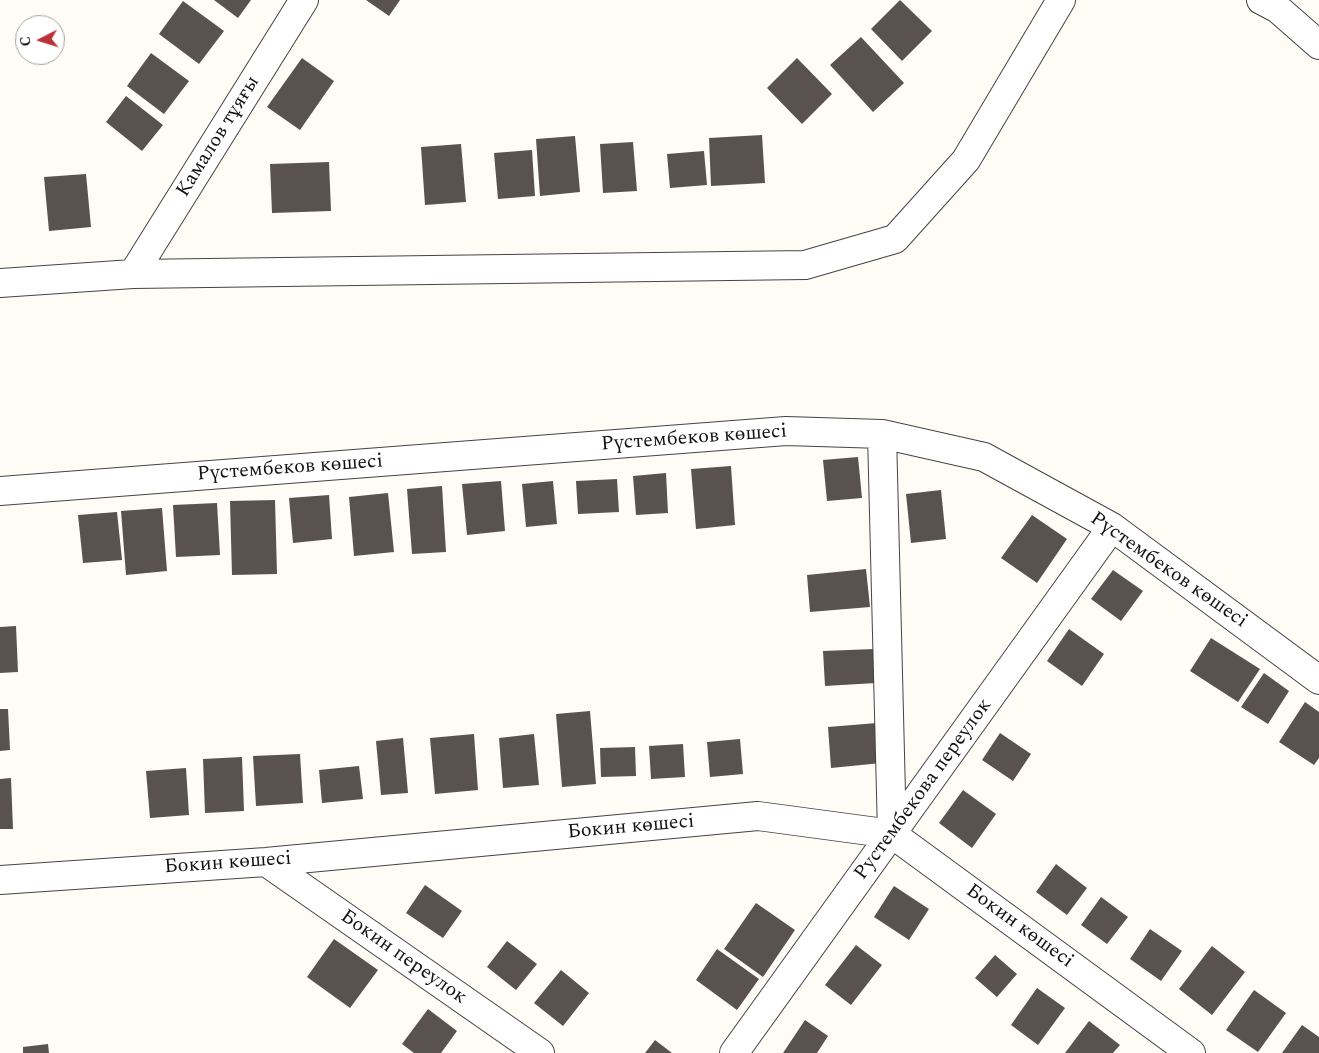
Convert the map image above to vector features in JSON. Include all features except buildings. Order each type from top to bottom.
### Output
[{"type":"street","name":"Камалов тұяғы","points":[[133,274],[304,0]]},
{"type":"street","points":[[0,283],[133,274],[805,265],[895,239],[966,160],[1061,0]]},
{"type":"street","points":[[1261,0],[1278,9],[1319,44]]},
{"type":"street","name":"Рүстембеков көшесі","points":[[0,491],[786,432],[882,434],[984,457],[1112,527],[1319,680]]},
{"type":"street","points":[[882,434],[892,834]]},
{"type":"street","name":"Рустембекова переулок","points":[[734,1053],[1112,527]]},
{"type":"street","name":"Бокин көшесі","points":[[0,880],[266,862],[758,816],[892,834],[1191,1053]]},
{"type":"street","name":"Бокин переулок","points":[[266,862],[540,1053]]}]
